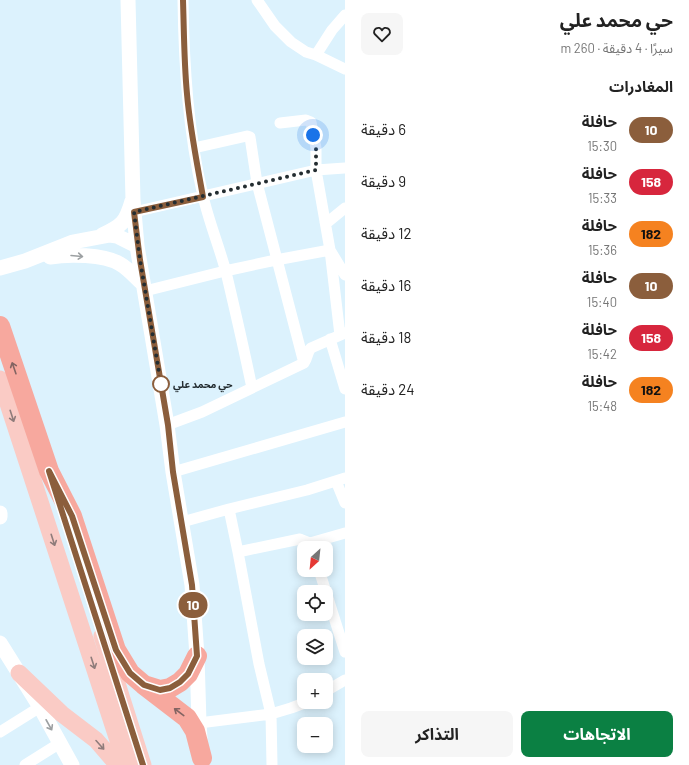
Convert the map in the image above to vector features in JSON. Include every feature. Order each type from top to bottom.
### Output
[{"type":"highway","points":[[0,326],[49,471],[72,516],[116,650],[130,673],[187,718],[195,731],[202,762]]},
{"type":"highway","points":[[144,685],[160,690],[170,688],[180,682],[188,674],[197,656]]},
{"type":"main road","points":[[128,0],[133,206],[144,288],[168,425],[173,472],[192,585],[202,762]]},
{"type":"main road","points":[[97,237],[120,226],[133,206]]},
{"type":"main road","points":[[1,268],[25,261],[73,242],[110,235],[117,236],[138,247]]},
{"type":"main road","points":[[103,258],[122,254],[138,247]]},
{"type":"main road","points":[[25,261],[54,256],[71,255],[103,258],[118,262],[124,266],[144,288]]},
{"type":"main road","points":[[0,379],[126,765]]},
{"type":"main road","points":[[49,471],[143,765]]},
{"type":"main road","points":[[0,644],[40,707],[72,765]]},
{"type":"main road","points":[[19,673],[62,714],[96,740],[117,765]]},
{"type":"street","points":[[183,0],[187,95],[194,148],[203,197],[225,271],[252,388]]},
{"type":"street","points":[[257,0],[275,26],[291,42],[306,52],[316,55],[345,69]]},
{"type":"street","points":[[316,55],[332,30],[345,15]]},
{"type":"street","points":[[280,123],[306,120],[311,122],[316,148],[316,170],[330,250],[338,336],[345,389]]},
{"type":"street","points":[[194,148],[250,137],[257,184],[304,363]]},
{"type":"street","points":[[133,206],[203,197],[316,170],[345,168]]},
{"type":"street","points":[[325,222],[329,221],[345,208]]},
{"type":"street","points":[[144,288],[330,250]]},
{"type":"street","points":[[330,250],[345,275]]},
{"type":"street","points":[[168,425],[202,412],[304,363],[311,348],[338,336]]},
{"type":"street","points":[[173,472],[345,422]]},
{"type":"street","points":[[182,522],[340,480],[345,503]]},
{"type":"street","points":[[229,510],[259,664],[271,714],[272,765]]},
{"type":"street","points":[[322,541],[345,533]]},
{"type":"street","points":[[238,552],[300,539],[304,541]]},
{"type":"street","points":[[333,614],[345,652]]},
{"type":"street","points":[[333,687],[345,680]]},
{"type":"street","points":[[199,723],[271,714],[297,706]]},
{"type":"street","points":[[0,732],[40,707]]},
{"type":"street","points":[[24,765],[60,743]]},
{"type":"bus line","name":"10","points":[[143,765],[49,471],[72,516],[116,650],[130,673],[144,685],[160,690],[170,688],[180,682],[188,674],[197,656],[192,585],[173,472],[168,425],[140,260],[134,212],[203,197],[194,148],[187,95],[183,0]]},
{"type":"place","name":"حي محمد علي","points":[[161,384]]},
{"type":"route","points":[[161,384],[140,260],[134,212],[316,170],[316,148],[313,135]]}]
